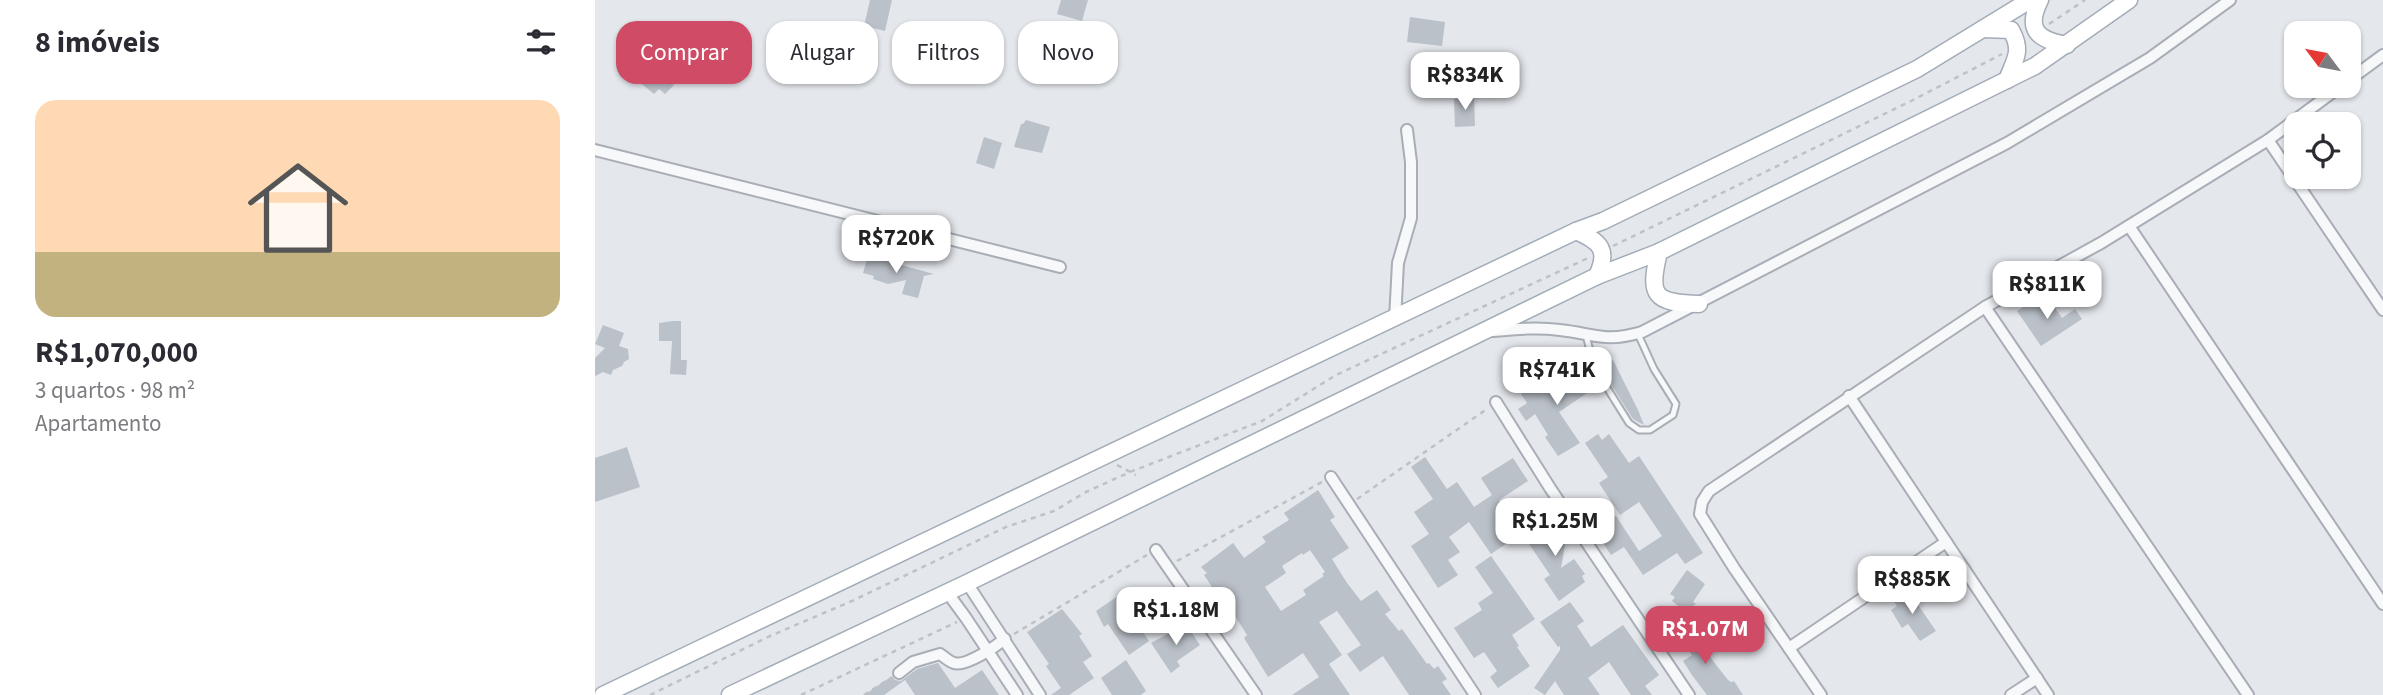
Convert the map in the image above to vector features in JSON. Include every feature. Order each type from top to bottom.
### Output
[{"type":"main road","points":[[603,695],[1576,231],[1603,221],[1917,69],[2030,0]]},
{"type":"main road","points":[[2040,0],[2033,14],[2033,24],[2037,32],[2043,39],[2067,45]]},
{"type":"main road","points":[[730,695],[967,583],[1597,276],[1659,252],[2035,66],[2129,0]]},
{"type":"main road","points":[[1983,29],[2011,30],[2019,43],[2017,57],[2007,79]]},
{"type":"main road","points":[[1576,231],[1596,242],[1603,251],[1603,262],[1597,276]]},
{"type":"main road","points":[[1659,252],[1653,285],[1658,294],[1666,301],[1699,304]]},
{"type":"street","points":[[1480,332],[1524,328],[1620,338],[1638,334],[2007,143],[2150,58],[2230,0]]},
{"type":"street","points":[[2361,71],[2383,55]]},
{"type":"street","points":[[1821,695],[1700,514],[1705,496],[1716,485],[1985,307],[2129,226],[2268,140],[2325,98]]},
{"type":"street","points":[[1395,318],[1398,263],[1411,218],[1412,185],[1407,130]]},
{"type":"street","points":[[2268,140],[2383,310]]},
{"type":"street","points":[[595,150],[1060,267]]},
{"type":"street","points":[[2129,226],[2383,604]]},
{"type":"street","points":[[1985,307],[2248,695]]},
{"type":"street","points":[[1849,396],[2048,695]]},
{"type":"street","points":[[1496,402],[1550,488],[1689,695]]},
{"type":"street","points":[[1331,477],[1475,695]]},
{"type":"street","points":[[1789,648],[1946,542]]},
{"type":"street","points":[[1157,550],[1256,695]]},
{"type":"street","points":[[967,583],[1040,695]]},
{"type":"street","points":[[947,592],[1017,695]]},
{"type":"street","points":[[966,618],[985,608]]},
{"type":"street","points":[[899,673],[913,662],[940,654],[955,664],[960,664],[987,652],[1005,639]]},
{"type":"street","points":[[2011,695],[2037,678]]},
{"type":"lane","points":[[1586,335],[1594,367],[1629,423],[1639,430],[1650,430],[1674,415],[1676,404],[1654,369],[1638,334]]},
{"type":"path","points":[[2037,32],[2085,0]]},
{"type":"path","points":[[650,695],[770,636],[852,601],[1006,527],[1055,511],[1086,492],[1130,472],[1262,421],[1336,375],[1603,251],[1911,101],[2019,43]]},
{"type":"path","points":[[1348,505],[1496,402]]},
{"type":"path","points":[[1103,457],[1136,475]]},
{"type":"path","points":[[1168,566],[1331,477]]},
{"type":"path","points":[[1005,639],[1157,550]]},
{"type":"path","points":[[801,695],[966,618]]},
{"type":"path","points":[[864,695],[899,673]]},
{"type":"building","points":[[870,0],[892,0],[885,31],[878,29],[878,21],[865,21]]},
{"type":"building","points":[[1061,0],[1088,0],[1082,21],[1057,14]]},
{"type":"building","points":[[1410,17],[1445,22],[1442,46],[1407,42]]},
{"type":"building","points":[[642,84],[674,85],[665,94],[659,89],[654,94]]},
{"type":"building","points":[[1474,98],[1475,126],[1455,127],[1454,99]]},
{"type":"building","points":[[1026,120],[1050,127],[1042,153],[1014,147],[1021,124]]},
{"type":"building","points":[[984,137],[1002,143],[994,169],[976,163]]},
{"type":"building","points":[[868,256],[934,274],[924,276],[918,298],[902,294],[906,280],[888,284],[863,273]]},
{"type":"building","points":[[2047,297],[2062,318],[2075,309],[2082,319],[2041,346],[2017,311],[2029,303],[2033,307]]},
{"type":"building","points":[[681,321],[681,360],[687,360],[686,375],[670,374],[672,341],[659,341],[659,323]]},
{"type":"building","points":[[603,325],[624,333],[619,346],[628,349],[629,359],[613,370],[611,375],[603,372],[595,376],[595,358],[605,348],[595,344]]},
{"type":"building","points":[[1613,360],[1644,425],[1633,419],[1600,367]]},
{"type":"building","points":[[1576,370],[1582,378],[1591,372],[1599,385],[1559,412],[1580,443],[1558,456],[1545,437],[1548,435],[1535,414],[1526,421],[1518,409],[1527,403],[1521,394],[1545,378],[1551,386]]},
{"type":"building","points":[[1598,434],[1602,440],[1609,434],[1629,463],[1639,456],[1703,553],[1685,564],[1677,553],[1643,575],[1624,547],[1611,555],[1597,534],[1605,529],[1602,525],[1616,516],[1639,551],[1662,536],[1639,502],[1620,515],[1599,483],[1608,477],[1585,443]]},
{"type":"building","points":[[627,447],[640,487],[595,502],[595,458]]},
{"type":"building","points":[[1425,457],[1447,489],[1457,482],[1474,507],[1492,495],[1481,478],[1513,458],[1528,481],[1499,500],[1522,533],[1491,554],[1469,522],[1449,537],[1460,552],[1448,560],[1458,575],[1438,588],[1411,546],[1429,534],[1414,512],[1433,499],[1411,467]]},
{"type":"building","points":[[1318,490],[1335,517],[1330,520],[1349,548],[1332,559],[1347,583],[1361,601],[1377,590],[1391,610],[1385,614],[1399,631],[1402,629],[1427,664],[1434,669],[1438,666],[1447,679],[1442,682],[1451,695],[1409,695],[1383,656],[1360,672],[1347,654],[1361,645],[1337,611],[1319,622],[1342,655],[1329,664],[1350,695],[1292,695],[1319,677],[1303,653],[1268,677],[1244,638],[1247,635],[1233,613],[1230,616],[1219,600],[1204,575],[1207,573],[1201,567],[1233,543],[1244,558],[1266,542],[1262,537],[1289,520],[1284,513]],"holes":[[[1310,550],[1325,572],[1322,574],[1324,576],[1303,590],[1306,595],[1281,611],[1265,587],[1286,573],[1282,566]]]},
{"type":"building","points":[[1552,516],[1566,539],[1561,568],[1574,559],[1585,574],[1582,576],[1585,582],[1559,601],[1544,579],[1550,575],[1523,535]]},
{"type":"building","points":[[1491,556],[1535,619],[1512,635],[1530,666],[1498,688],[1490,677],[1497,671],[1484,652],[1474,658],[1454,628],[1482,610],[1478,603],[1493,593],[1475,567]]},
{"type":"building","points":[[1687,570],[1705,584],[1693,602],[1696,604],[1685,611],[1672,601],[1675,597],[1670,594]]},
{"type":"building","points":[[1907,589],[1936,631],[1920,641],[1908,624],[1902,628],[1891,610],[1897,606],[1892,599]]},
{"type":"building","points":[[1118,596],[1129,613],[1134,609],[1142,620],[1137,623],[1149,641],[1129,655],[1108,624],[1104,627],[1096,611]]},
{"type":"building","points":[[1570,602],[1584,621],[1577,626],[1591,647],[1623,625],[1659,675],[1645,686],[1652,695],[1631,695],[1609,662],[1588,678],[1600,695],[1564,695],[1555,681],[1545,695],[1534,688],[1560,650],[1560,646],[1558,647],[1540,622]]},
{"type":"building","points":[[1062,609],[1082,634],[1079,636],[1092,656],[1083,662],[1094,678],[1069,695],[1051,695],[1061,688],[1046,666],[1049,664],[1027,632]]},
{"type":"building","points":[[1690,623],[1713,661],[1728,680],[1734,681],[1743,695],[1707,695],[1692,675],[1683,661],[1692,655],[1676,633]]},
{"type":"building","points":[[1186,624],[1200,645],[1177,661],[1180,666],[1171,673],[1151,643]]},
{"type":"building","points":[[1126,660],[1146,691],[1141,695],[1112,695],[1101,678]]},
{"type":"building","points":[[938,663],[955,688],[982,670],[999,695],[915,695],[905,680],[884,695],[864,695],[892,676],[901,681],[917,669]]}]
